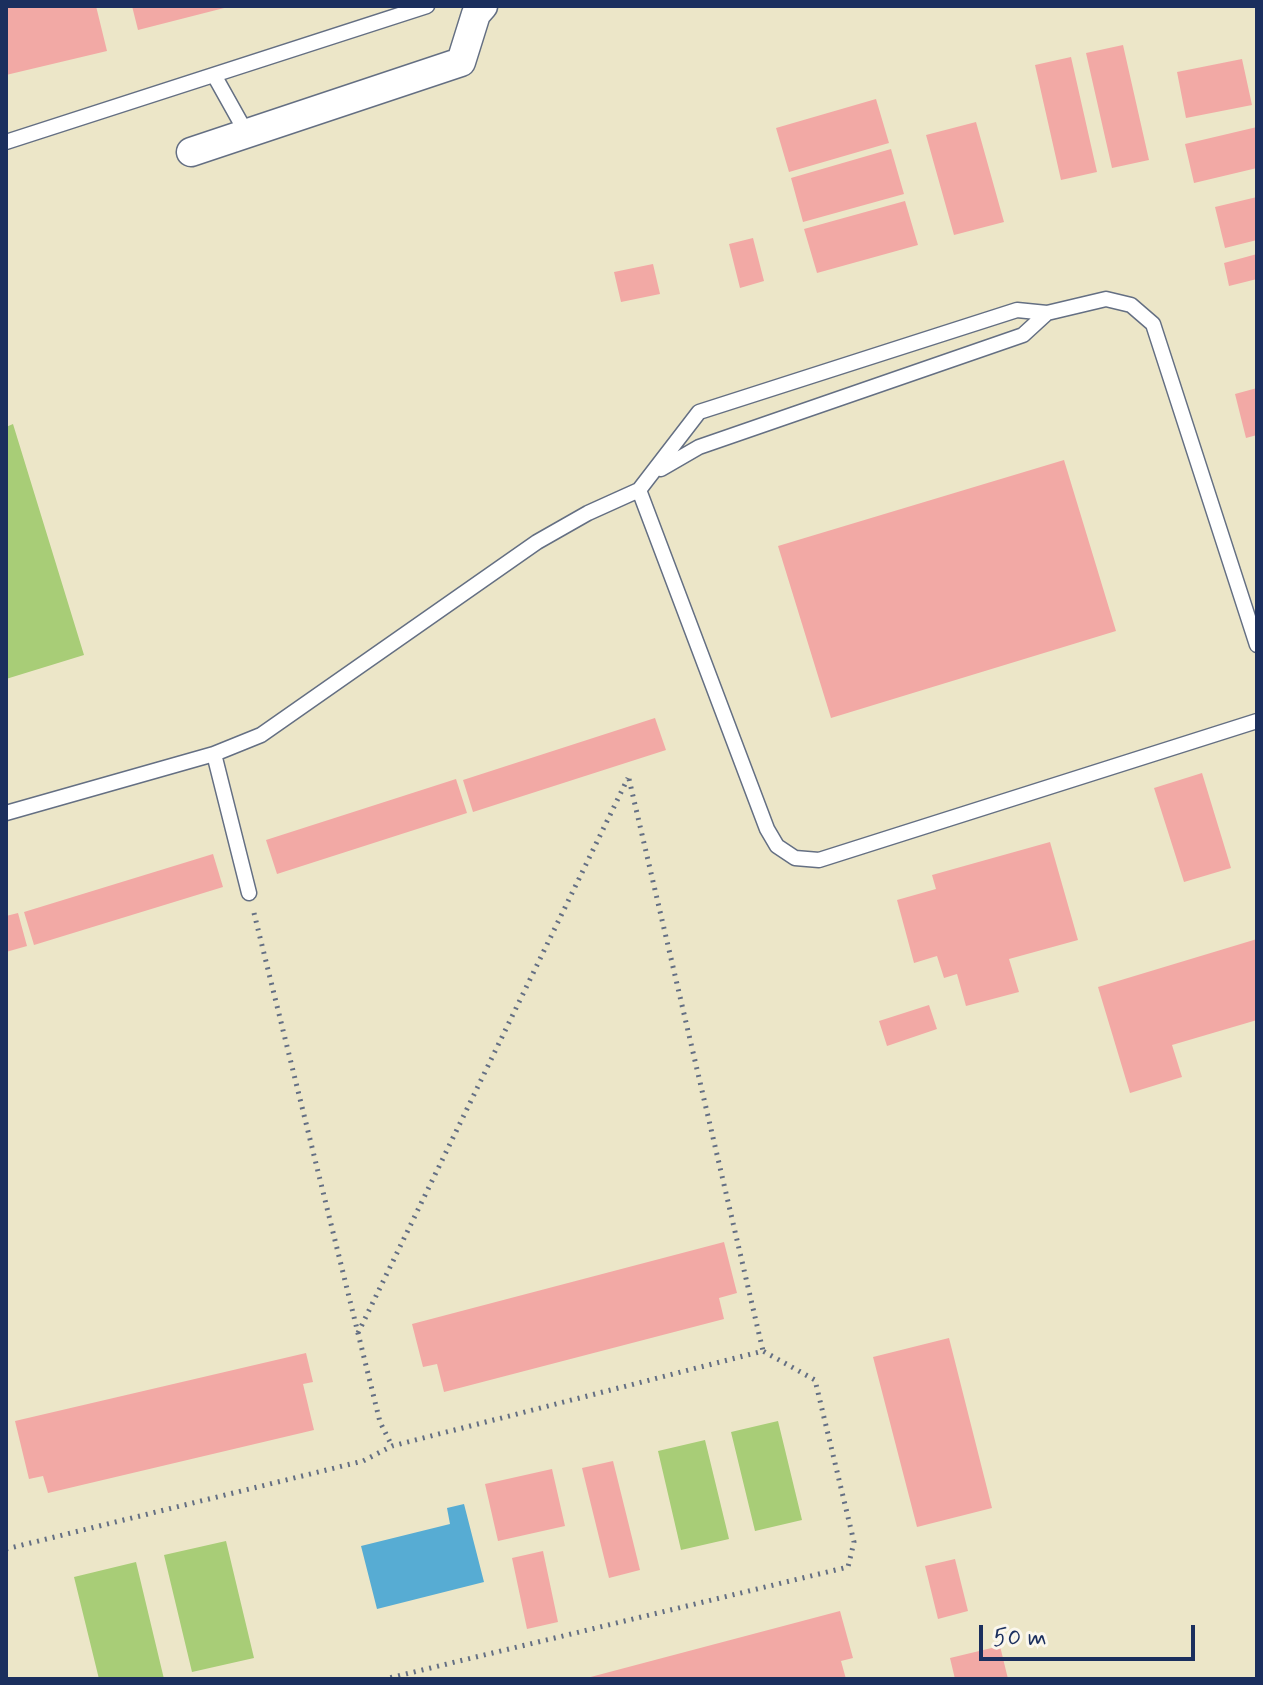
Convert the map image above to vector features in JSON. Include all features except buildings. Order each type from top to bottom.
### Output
[{"type":"street","points":[[191,152],[461,62],[476,14],[483,6]]},
{"type":"lane","points":[[6,142],[427,6]]},
{"type":"lane","points":[[214,75],[247,134]]},
{"type":"lane","points":[[6,813],[214,754],[261,735],[537,542],[588,513],[639,490],[699,412],[1017,310],[1047,313],[1106,299],[1131,305],[1153,324],[1257,645]]},
{"type":"lane","points":[[655,472],[699,447],[1023,335],[1047,313]]},
{"type":"lane","points":[[639,490],[767,829],[777,846],[795,858],[819,860],[1257,721]]},
{"type":"lane","points":[[214,754],[249,893]]},
{"type":"path","points":[[358,1333],[628,778],[763,1351]]},
{"type":"path","points":[[249,893],[380,1422],[392,1446]]},
{"type":"path","points":[[6,1549],[363,1461],[392,1446],[763,1351],[815,1380],[854,1542],[848,1567],[385,1679]]},
{"type":"green space","points":[[13,424],[84,655],[6,679],[6,427]]},
{"type":"green space","points":[[778,1421],[802,1520],[755,1531],[731,1432]]},
{"type":"green space","points":[[705,1440],[729,1539],[681,1550],[658,1451]]},
{"type":"green space","points":[[226,1541],[254,1658],[192,1672],[164,1555]]},
{"type":"green space","points":[[136,1562],[164,1679],[99,1679],[74,1577]]},
{"type":"water","points":[[464,1504],[484,1582],[377,1609],[361,1546],[450,1524],[447,1508]]}]
